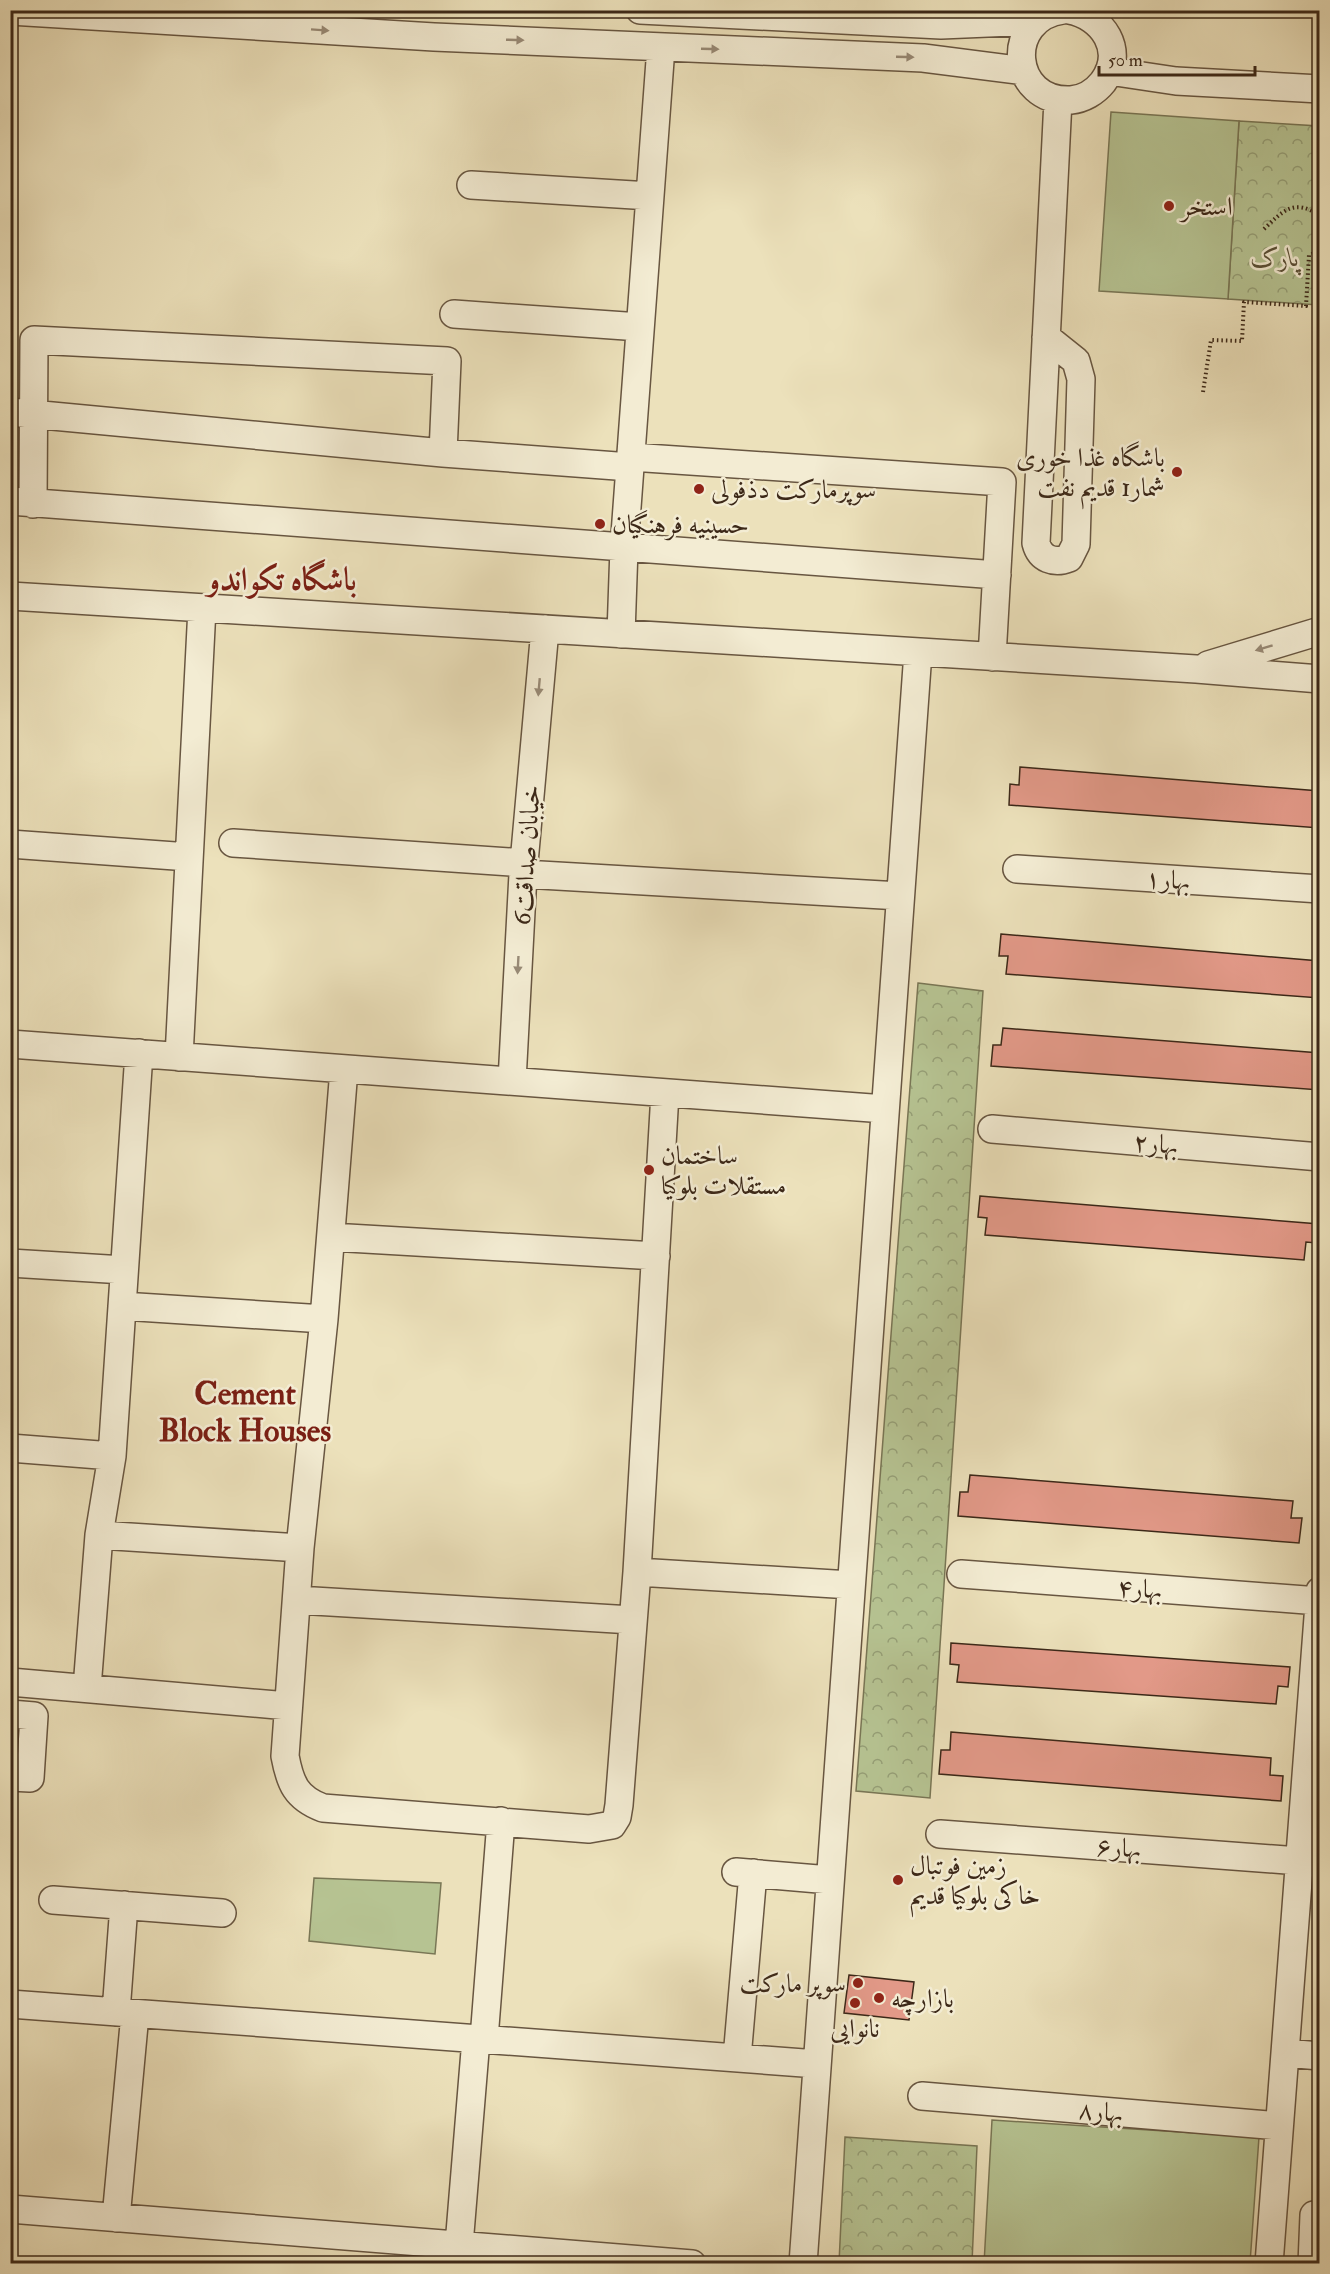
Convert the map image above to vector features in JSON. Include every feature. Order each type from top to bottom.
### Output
[{"type":"street","points":[[640,10],[906,17],[941,25],[1036,21]]},
{"type":"street","points":[[1063,10],[1036,21],[1022,44],[1021,58],[1030,83],[1041,93],[1058,100],[1079,99],[1093,92],[1103,83],[1112,57],[1110,42],[1104,30],[1093,19],[1081,12],[1069,10]]},
{"type":"street","points":[[10,11],[434,37],[923,58],[1024,71]]},
{"type":"street","points":[[621,634],[624,548],[661,46]]},
{"type":"street","points":[[1109,71],[1176,81],[1320,89]]},
{"type":"street","points":[[1046,337],[1076,361],[1081,379],[1076,544],[1069,558],[1061,561],[1044,557],[1036,543],[1046,337],[1058,100]]},
{"type":"street","points":[[471,184],[650,196]]},
{"type":"street","points":[[454,314],[640,327]]},
{"type":"street","points":[[443,453],[447,362],[34,340],[22,412],[22,503],[997,575]]},
{"type":"street","points":[[22,412],[443,453],[1002,482],[992,657]]},
{"type":"street","points":[[10,596],[1196,669],[1320,679]]},
{"type":"street","points":[[179,1057],[202,608]]},
{"type":"street","name":"خیابان صداقت6","points":[[512,1081],[524,868],[544,629]]},
{"type":"street","points":[[1196,669],[1320,631]]},
{"type":"street","points":[[803,2264],[918,652]]},
{"type":"street","points":[[233,843],[524,868],[900,896]]},
{"type":"street","points":[[10,844],[189,857]]},
{"type":"street","name":"بهار۱","points":[[1017,869],[1320,889]]},
{"type":"street","points":[[10,1044],[885,1109]]},
{"type":"street","points":[[87,1688],[99,1535],[112,1456],[139,1053]]},
{"type":"street","points":[[344,1069],[324,1319],[300,1548],[285,1756],[288,1774],[297,1792],[310,1803],[323,1808],[589,1829],[612,1825],[617,1817],[619,1805],[637,1572],[665,1093]]},
{"type":"street","name":"بهار۲","points":[[992,1129],[1320,1157]]},
{"type":"street","points":[[331,1237],[656,1256]]},
{"type":"street","points":[[10,1263],[124,1270]]},
{"type":"street","points":[[122,1306],[324,1319]]},
{"type":"street","points":[[10,1448],[112,1456]]},
{"type":"street","points":[[99,1535],[300,1548]]},
{"type":"street","points":[[637,1572],[851,1585]]},
{"type":"street","name":"بهار۴","points":[[961,1574],[1319,1596]]},
{"type":"street","points":[[1269,2264],[1299,1861],[1312,1786],[1319,1596]]},
{"type":"street","points":[[297,1600],[632,1620]]},
{"type":"street","points":[[10,1682],[288,1706]]},
{"type":"street","points":[[10,1714],[34,1716],[30,1778],[10,1777]]},
{"type":"street","points":[[459,2245],[501,1821]]},
{"type":"street","name":"بهار۶","points":[[940,1834],[1299,1861]]},
{"type":"street","points":[[737,2058],[745,1873],[830,1880]]},
{"type":"street","points":[[53,1900],[222,1913]]},
{"type":"street","points":[[116,2217],[125,2013],[124,1905]]},
{"type":"street","points":[[10,2004],[817,2064]]},
{"type":"street","points":[[1285,2053],[1320,2056]]},
{"type":"street","name":"بهار۸","points":[[922,2096],[1280,2126]]},
{"type":"street","points":[[10,2209],[116,2217],[419,2253],[459,2245],[692,2264]]},
{"type":"street","points":[[1312,2264],[1314,2215],[1320,2215]]},
{"type":"path","points":[[1264,229],[1286,208],[1300,207],[1320,216]]},
{"type":"path","points":[[1203,392],[1211,340],[1242,341],[1244,303],[1306,306],[1309,255],[1320,251]]},
{"type":"green space","name":"استخر","points":[[1111,112],[1239,121],[1228,299],[1099,291]]},
{"type":"green space","name":"پارک","points":[[1239,121],[1319,126],[1319,305],[1228,299]]},
{"type":"green space","points":[[918,983],[983,991],[930,1798],[856,1791]]},
{"type":"green space","points":[[314,1878],[441,1883],[435,1954],[309,1941]]},
{"type":"green space","points":[[992,2120],[1259,2137],[1250,2263],[984,2264]]},
{"type":"green space","points":[[845,2137],[977,2146],[972,2263],[839,2263]]},
{"type":"building","points":[[1020,767],[1320,791],[1320,828],[1009,805],[1010,784],[1019,785]]},
{"type":"building","points":[[1001,934],[1320,961],[1320,998],[1006,974],[1008,956],[999,956]]},
{"type":"building","points":[[1003,1028],[1320,1053],[1320,1090],[991,1066],[993,1045],[1001,1045]]},
{"type":"building","points":[[980,1196],[1319,1224],[1317,1243],[1306,1242],[1304,1260],[985,1235],[987,1218],[978,1217]]},
{"type":"building","points":[[970,1475],[1293,1501],[1291,1518],[1302,1518],[1299,1543],[958,1516],[960,1492],[968,1492]]},
{"type":"building","points":[[951,1643],[1290,1667],[1288,1687],[1278,1686],[1276,1704],[957,1682],[959,1665],[950,1664]]},
{"type":"building","points":[[951,1732],[1271,1758],[1270,1775],[1283,1776],[1281,1801],[939,1774],[941,1750],[950,1750]]},
{"type":"building","name":"بازارچه","points":[[849,1975],[914,1982],[909,2020],[844,2013]]},
{"type":"place","name":"استخر","points":[[1169,206]]},
{"type":"place","name":"باشگاه غذا خوری شمار1 قدیم نفت","points":[[1177,472]]},
{"type":"place","name":"سوپرمارکت دذفولی","points":[[699,489]]},
{"type":"place","name":"حسینیه فرهنگیان","points":[[600,524]]},
{"type":"place","name":"ساختمان مستقلات بلوکیا","points":[[649,1170]]},
{"type":"place","name":"زمین فوتبال خاکی بلوکیا قدیم","points":[[898,1880]]},
{"type":"place","name":"سوپر مارکت","points":[[858,1983]]},
{"type":"place","name":"بازارچه","points":[[879,1998]]},
{"type":"place","name":"نانوایی","points":[[855,2003]]},
{"type":"district","name":"باشگاه تکواندو","points":[[282,579]]},
{"type":"district","name":"Cement Block Houses","points":[[245,1412]]}]
